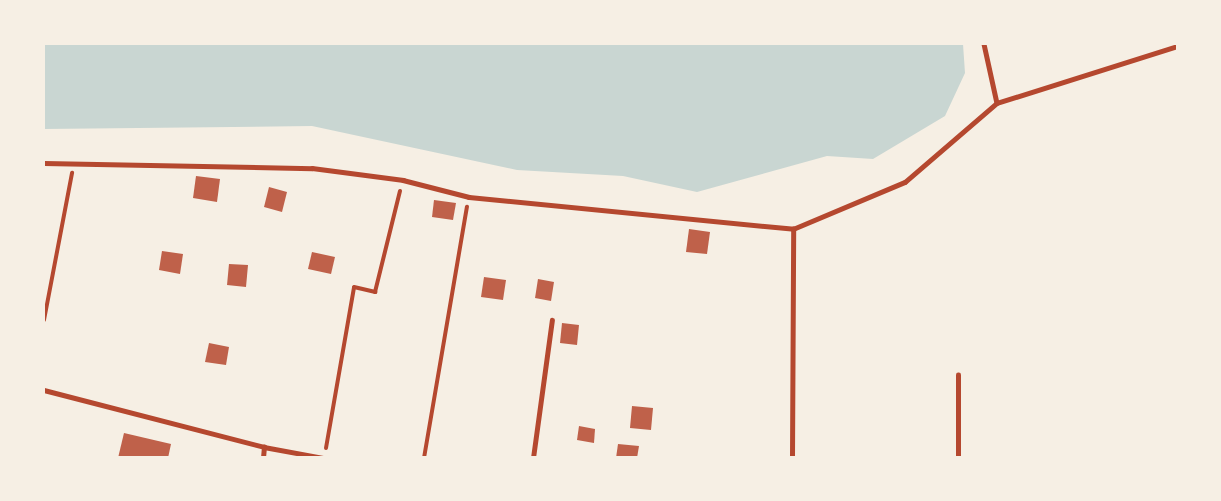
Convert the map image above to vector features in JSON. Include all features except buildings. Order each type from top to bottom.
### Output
[{"type":"lane","points":[[984,44],[997,103]]},
{"type":"lane","points":[[44,163],[312,168],[403,180],[469,197],[793,229],[905,182],[997,103],[1178,46]]},
{"type":"lane","points":[[792,458],[793,229]]},
{"type":"lane","points":[[532,458],[552,320]]},
{"type":"lane","points":[[958,375],[958,458]]},
{"type":"lane","points":[[44,390],[264,447],[324,457]]},
{"type":"lane","points":[[263,458],[264,447]]},
{"type":"path","points":[[44,320],[74,164]]},
{"type":"path","points":[[324,457],[354,287],[375,292],[403,180]]},
{"type":"path","points":[[424,458],[469,197]]},
{"type":"shaded area","points":[[44,44],[963,44],[965,73],[945,116],[873,159],[827,156],[697,192],[623,176],[517,170],[312,126],[44,129]]}]
